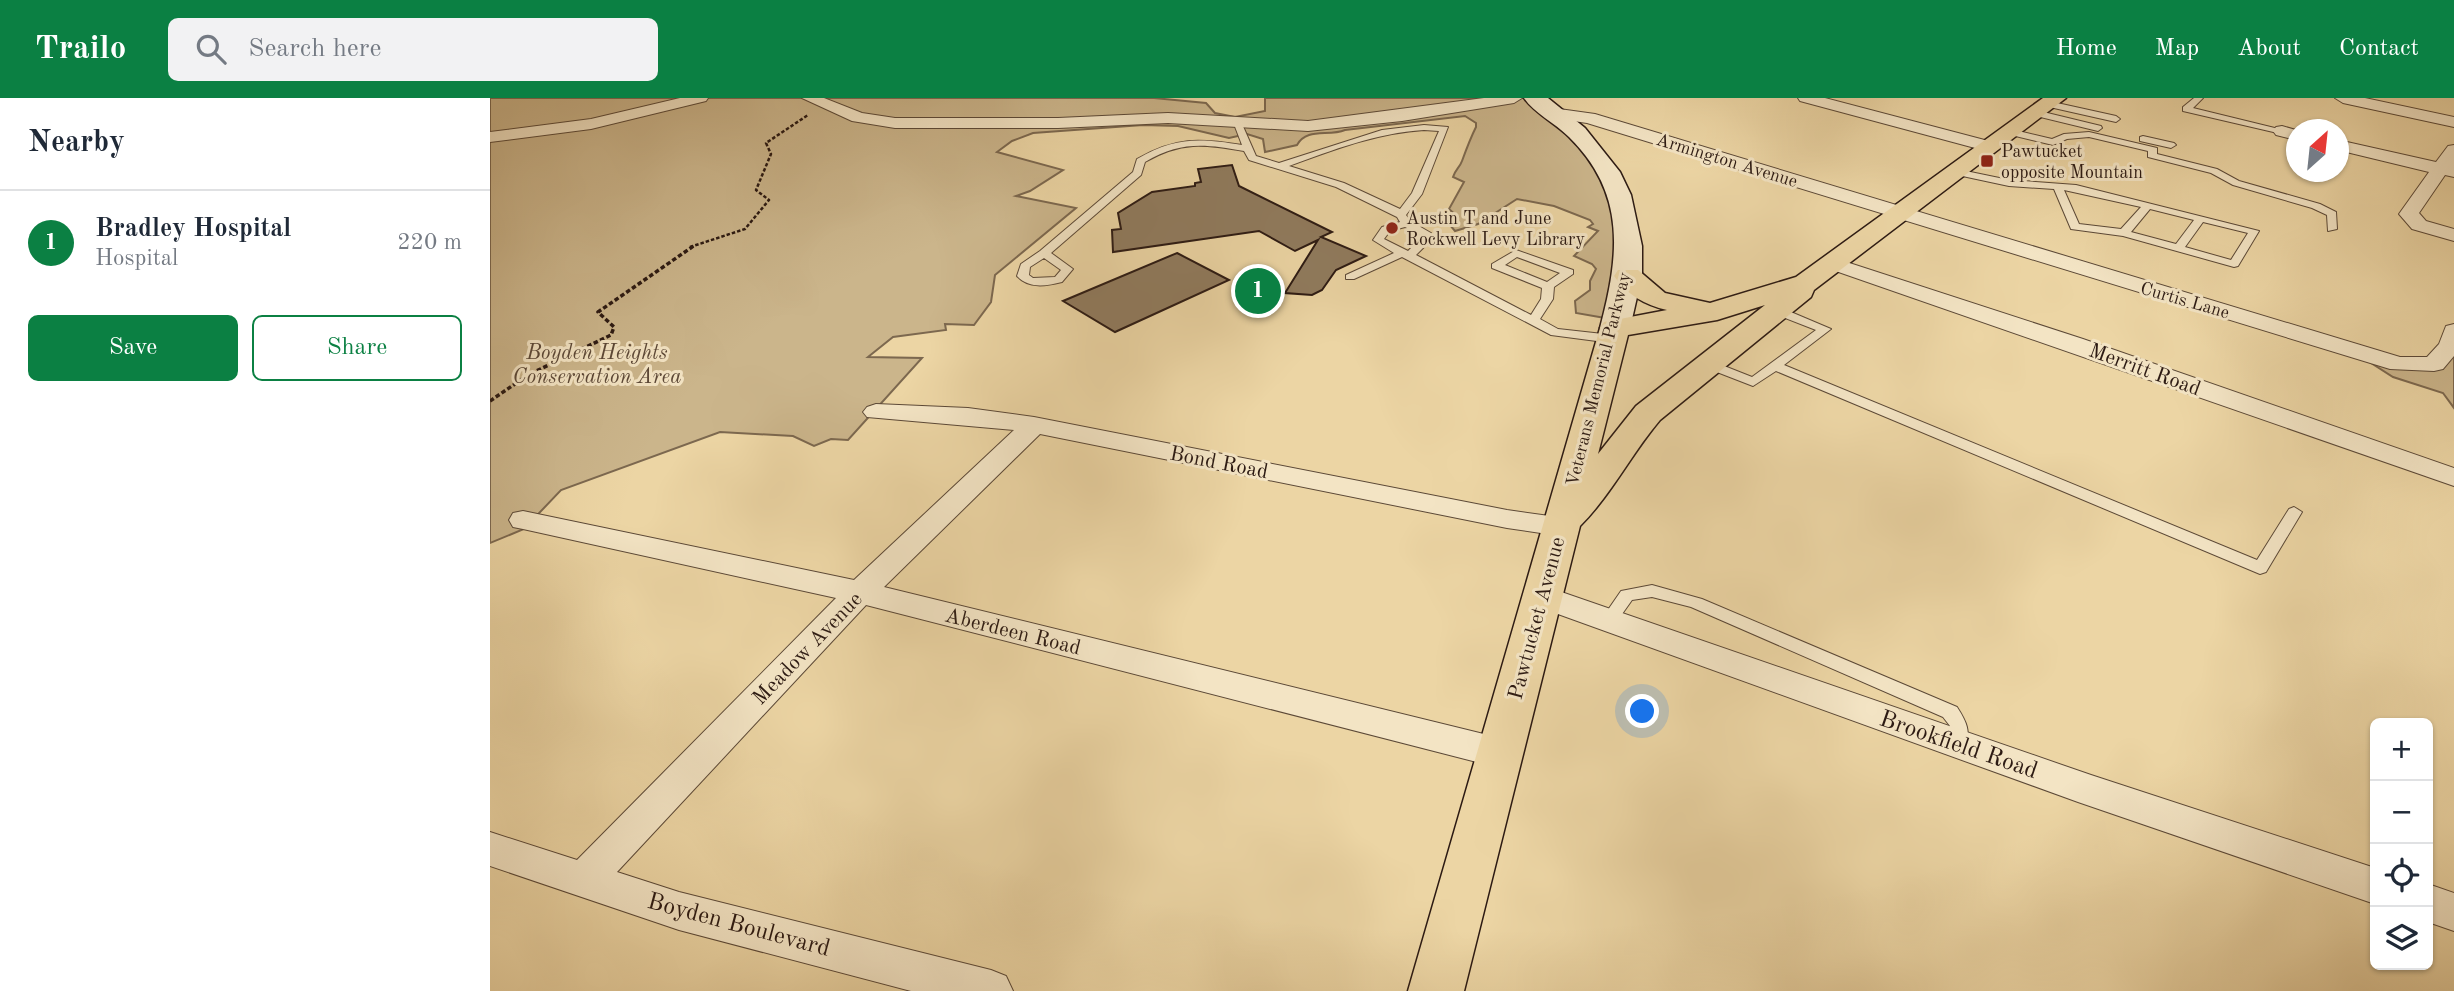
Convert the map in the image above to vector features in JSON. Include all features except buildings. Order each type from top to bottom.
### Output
[{"type":"main road","name":"Veterans Memorial Parkway","points":[[1543,105],[1595,151],[1614,179],[1626,215],[1628,276],[1561,526]]},
{"type":"main road","name":"Pawtucket Avenue","points":[[1436,991],[1561,526],[1600,480],[1625,439],[1648,413],[1834,264],[2046,105]]},
{"type":"main road","points":[[1628,276],[1663,302],[1717,311]]},
{"type":"main road","name":"Pawtucket Avenue","points":[[1614,333],[1794,297]]},
{"type":"main road","name":"Pawtucket Avenue","points":[[1614,333],[1715,325],[1794,297]]},
{"type":"street","points":[[490,138],[591,124],[700,98]]},
{"type":"street","points":[[817,101],[859,117],[895,123],[1058,123],[1168,118],[1308,126],[1355,122],[1514,98]]},
{"type":"street","points":[[1806,98],[1990,147]]},
{"type":"street","points":[[2343,98],[2454,122]]},
{"type":"street","name":"Armington Avenue","points":[[1543,105],[1900,213]]},
{"type":"street","points":[[2349,147],[2447,170]]},
{"type":"street","points":[[2454,150],[2447,170],[2409,214],[2414,221],[2454,235]]},
{"type":"street","name":"Curtis Lane","points":[[1900,213],[2399,364],[2434,363],[2450,346],[2454,331]]},
{"type":"street","name":"Merritt Road","points":[[1834,264],[2076,344],[2454,477]]},
{"type":"street","name":"Bond Road","points":[[876,412],[968,416],[1034,425],[1507,519],[1561,526]]},
{"type":"street","name":"Meadow Avenue","points":[[586,878],[860,592],[1034,425]]},
{"type":"street","name":"Aberdeen Road","points":[[523,520],[860,592],[1500,753]]},
{"type":"street","name":"Brookfield Road","points":[[1544,597],[1953,728],[2370,884]]},
{"type":"street","name":"Boyden Boulevard","points":[[490,849],[586,878],[679,911],[991,991]]},
{"type":"street","points":[[2433,905],[2454,912]]},
{"type":"lane","points":[[2199,98],[2186,109],[2286,132]]},
{"type":"lane","points":[[2046,105],[2116,120]]},
{"type":"lane","points":[[2046,105],[2171,145]]},
{"type":"lane","points":[[1238,124],[1252,158],[1340,185],[1426,233],[1427,239],[1406,254],[1350,277]]},
{"type":"lane","points":[[1280,166],[1370,135],[1426,126],[1445,129],[1404,219],[1378,237],[1386,247],[1406,254],[1546,327],[1579,337],[1614,333]]},
{"type":"lane","points":[[2010,132],[2053,142],[2063,135],[2088,135],[2154,150],[2151,155],[2214,171],[2236,183],[2316,206],[2332,214],[2332,229]]},
{"type":"lane","points":[[1044,253],[1139,173],[1140,161],[1156,151],[1188,139],[1246,148]]},
{"type":"lane","points":[[1956,172],[2009,183],[2076,188],[2254,231],[2234,264],[2124,233],[2074,228],[2058,188]]},
{"type":"lane","points":[[2124,233],[2148,205]]},
{"type":"lane","points":[[2179,248],[2201,218]]},
{"type":"lane","points":[[1516,253],[1570,272],[1548,286],[1535,281],[1496,266],[1516,253]]},
{"type":"lane","points":[[1533,321],[1547,299],[1548,286]]},
{"type":"lane","points":[[1709,364],[1753,382],[1825,329],[1794,297]]},
{"type":"lane","points":[[1775,366],[2260,568],[2294,512]]},
{"type":"lane","points":[[1609,620],[1627,595],[1652,591],[1696,603],[1953,728]]},
{"type":"path","points":[[490,401],[528,374],[611,335],[614,327],[598,312],[689,247],[746,229],[769,200],[756,190],[771,153],[766,143],[817,101]]},
{"type":"green space","name":"Boyden Heights Conservation Area","points":[[490,98],[1154,98],[1206,103],[1215,113],[1235,117],[1265,111],[1265,98],[1535,98],[1621,194],[1611,319],[1576,313],[1575,301],[1590,290],[1590,281],[1596,269],[1592,264],[1574,256],[1598,231],[1588,227],[1593,224],[1590,220],[1554,206],[1517,199],[1478,224],[1455,231],[1449,224],[1458,217],[1449,209],[1464,182],[1453,177],[1476,127],[1476,123],[1465,116],[1312,134],[1301,139],[1297,145],[1265,152],[1263,139],[1247,134],[1229,138],[1178,126],[1143,125],[1033,133],[1012,141],[997,152],[1063,170],[1030,191],[1016,196],[1076,208],[995,275],[991,302],[974,325],[945,324],[946,330],[893,337],[868,357],[922,358],[848,440],[831,439],[814,446],[793,436],[720,432],[561,490],[524,529],[490,543]]},
{"type":"green space","points":[[2454,351],[2454,408],[2443,393],[2393,377],[2357,354],[2412,367]]},
{"type":"place","name":"Pawtucket opposite Mountain","points":[[1987,161]]},
{"type":"place","name":"Austin T and June Rockwell Levy Library","points":[[1392,228]]},
{"type":"place","name":"Bradley Hospital","points":[[1258,291]]}]
